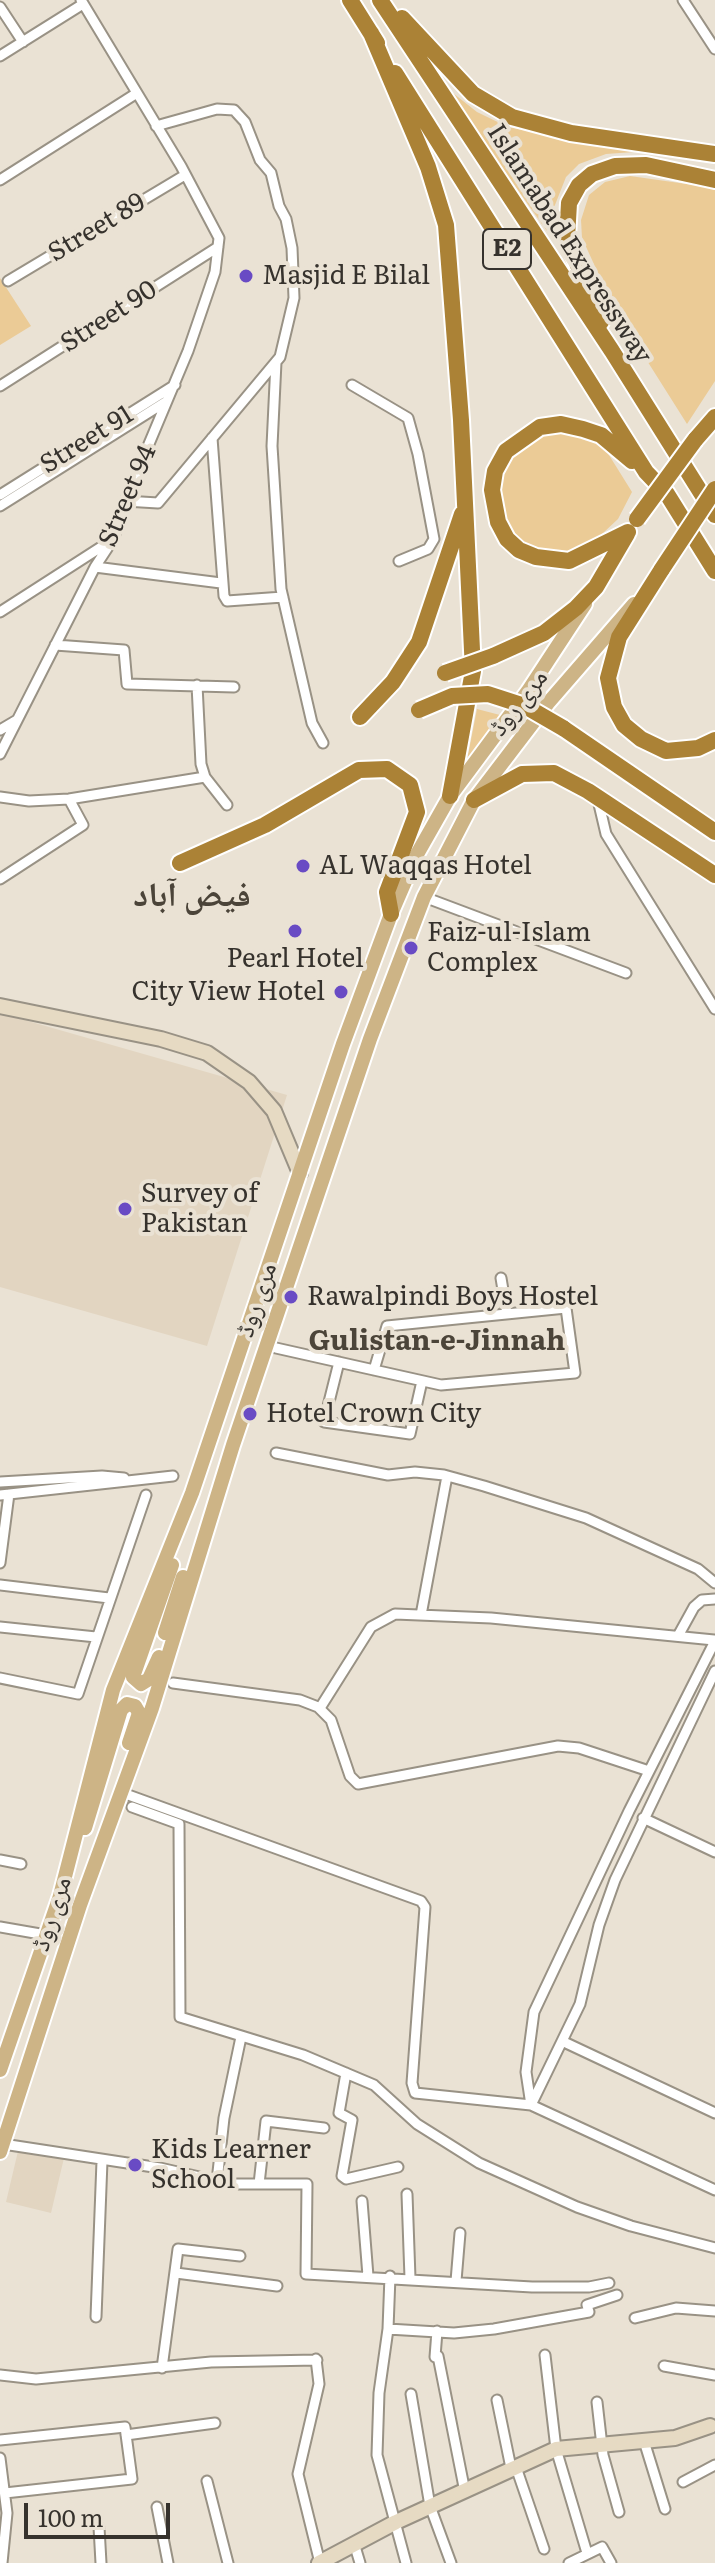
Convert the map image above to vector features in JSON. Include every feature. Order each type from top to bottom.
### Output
[{"type":"highway","name":"Islamabad Expressway","points":[[350,0],[646,472],[667,494],[711,565],[715,589]]},
{"type":"highway","name":"Islamabad Expressway","points":[[382,0],[612,351],[715,515]]},
{"type":"highway","points":[[382,0],[473,94],[512,117],[571,133],[715,154]]},
{"type":"highway","points":[[371,33],[428,167],[446,225],[473,671],[450,796]]},
{"type":"highway","points":[[612,351],[567,238],[569,203],[579,185],[592,174],[615,166],[646,165],[715,180]]},
{"type":"highway","points":[[445,673],[544,633],[596,587],[632,526],[715,417]]},
{"type":"highway","points":[[632,526],[569,561],[551,561],[519,550],[507,539],[495,513],[492,490],[495,471],[506,451],[523,436],[540,427],[561,424],[601,435],[646,472]]},
{"type":"highway","name":"مری روڈ","points":[[646,590],[715,489]]},
{"type":"highway","points":[[360,717],[393,682],[419,642],[465,503]]},
{"type":"highway","points":[[646,590],[619,637],[611,665],[608,678],[614,707],[624,725],[641,739],[666,751],[698,748],[715,740]]},
{"type":"highway","points":[[419,710],[452,696],[488,694],[525,706],[563,728],[715,832]]},
{"type":"highway","points":[[180,863],[265,825],[359,770],[387,769],[410,785],[417,812],[387,892],[391,914]]},
{"type":"highway","points":[[474,800],[522,774],[541,771],[554,773],[597,797],[715,875]]},
{"type":"main road","name":"مری روڈ","points":[[0,2070],[60,1896],[113,1690],[192,1493],[391,914],[416,856],[450,796],[528,691],[596,587]]},
{"type":"main road","name":"مری روڈ","points":[[1,2148],[80,1905],[152,1708],[233,1445],[383,1001],[424,897],[474,800],[548,703],[646,590]]},
{"type":"main road","points":[[192,1493],[166,1586],[133,1677],[141,1684],[149,1679],[158,1661],[174,1601],[233,1445]]},
{"type":"main road","points":[[60,1896],[97,1798],[121,1710],[127,1704],[135,1706],[139,1713],[102,1819],[80,1905]]},
{"type":"street","points":[[683,0],[715,49]]},
{"type":"street","points":[[0,56],[82,2],[185,175],[219,238],[218,247]]},
{"type":"street","points":[[0,7],[23,42]]},
{"type":"street","points":[[0,180],[137,93]]},
{"type":"street","points":[[125,501],[158,503],[276,362],[282,353],[286,319],[294,298],[292,248],[271,173],[260,160],[245,122],[234,110],[217,109],[156,126]]},
{"type":"street","name":"Street 89","points":[[8,281],[185,175]]},
{"type":"street","name":"Street 94","points":[[0,754],[95,567],[114,538],[125,501],[175,385],[215,272],[218,247]]},
{"type":"street","name":"Street 90","points":[[0,386],[218,247]]},
{"type":"street","points":[[276,362],[273,461],[283,597],[312,723],[323,743]]},
{"type":"street","name":"Street 91","points":[[0,495],[175,385]]},
{"type":"street","points":[[352,385],[401,411],[408,418],[418,454],[434,539],[428,549],[399,561]]},
{"type":"street","points":[[0,506],[168,400]]},
{"type":"street","points":[[212,438],[221,583],[227,601],[283,597]]},
{"type":"street","points":[[0,612],[114,538]]},
{"type":"street","points":[[95,567],[221,583]]},
{"type":"street","points":[[55,645],[124,650],[127,684],[234,687]]},
{"type":"street","points":[[197,685],[198,739],[205,777],[227,805]]},
{"type":"street","points":[[0,730],[17,720]]},
{"type":"street","points":[[0,797],[29,801],[69,799],[205,777]]},
{"type":"street","points":[[597,797],[606,834],[715,1009]]},
{"type":"street","points":[[0,878],[83,825],[69,799]]},
{"type":"street","points":[[424,897],[626,973]]},
{"type":"street","points":[[0,1006],[161,1039],[207,1053],[249,1082],[274,1111],[300,1173]]},
{"type":"street","points":[[501,1278],[507,1314]]},
{"type":"street","points":[[267,1345],[339,1362],[422,1381],[441,1385],[575,1373],[566,1308],[387,1326],[374,1370]]},
{"type":"street","points":[[339,1362],[324,1422],[410,1434],[422,1381]]},
{"type":"street","points":[[276,1453],[388,1475],[415,1472],[447,1476],[586,1518],[698,1569],[715,1583]]},
{"type":"street","points":[[0,1482],[102,1476],[134,1479]]},
{"type":"street","points":[[0,1563],[4,1495],[173,1476]]},
{"type":"street","points":[[421,1615],[447,1476]]},
{"type":"street","points":[[0,1678],[78,1694],[146,1495]]},
{"type":"street","points":[[0,1585],[109,1598]]},
{"type":"street","points":[[678,1636],[694,1607],[702,1600],[715,1599]]},
{"type":"street","points":[[320,1708],[371,1627],[395,1614],[714,1640],[534,2012],[526,2072],[531,2105]]},
{"type":"street","points":[[0,1627],[96,1637]]},
{"type":"street","points":[[531,2105],[580,2004],[606,1903],[643,1818],[715,1671]]},
{"type":"street","points":[[173,1683],[300,1700],[320,1708],[331,1720],[350,1776],[358,1784],[558,1746],[579,1748],[649,1771]]},
{"type":"street","points":[[120,1792],[421,1901],[425,1907],[412,2083],[415,2093],[531,2105],[715,2190]]},
{"type":"street","points":[[132,1807],[179,1824],[180,2017],[303,2055],[374,2085],[417,2124],[479,2163],[591,2212],[715,2248]]},
{"type":"street","points":[[643,1818],[715,1852]]},
{"type":"street","points":[[0,1860],[21,1864]]},
{"type":"street","points":[[0,1927],[46,1935]]},
{"type":"street","points":[[217,2181],[224,2118],[241,2037]]},
{"type":"street","points":[[564,2042],[715,2113]]},
{"type":"street","points":[[346,2073],[339,2113],[352,2120],[342,2176],[346,2179],[398,2167]]},
{"type":"street","points":[[259,2184],[263,2125],[267,2120],[324,2128]]},
{"type":"street","points":[[1,2148],[102,2161],[217,2181],[307,2184],[306,2274],[390,2276],[532,2287],[589,2287],[609,2283]]},
{"type":"street","points":[[96,2317],[102,2161]]},
{"type":"street","points":[[407,2194],[410,2278]]},
{"type":"street","points":[[362,2201],[368,2276]]},
{"type":"street","points":[[456,2281],[460,2233]]},
{"type":"street","points":[[162,2368],[178,2249],[240,2256]]},
{"type":"street","points":[[176,2273],[277,2286]]},
{"type":"street","points":[[390,2276],[388,2329],[376,2438],[380,2469],[406,2563]]},
{"type":"street","points":[[388,2329],[494,2329],[589,2312],[587,2305],[617,2295]]},
{"type":"street","points":[[635,2318],[676,2308],[715,2311]]},
{"type":"street","points":[[437,2331],[435,2357],[438,2356],[465,2492]]},
{"type":"street","points":[[545,2355],[556,2449],[587,2553]]},
{"type":"street","points":[[0,2375],[36,2379],[316,2359],[319,2384],[298,2474],[320,2563],[396,2522],[556,2449],[675,2438],[712,2427]]},
{"type":"street","points":[[664,2366],[715,2375]]},
{"type":"street","points":[[411,2394],[430,2506],[451,2563]]},
{"type":"street","points":[[497,2400],[511,2468],[518,2473],[544,2549]]},
{"type":"street","points":[[597,2402],[601,2446],[619,2512]]},
{"type":"street","points":[[0,2440],[215,2423]]},
{"type":"street","points":[[5,2493],[132,2479],[126,2431]]},
{"type":"street","points":[[644,2441],[665,2509]]},
{"type":"street","points":[[0,2458],[7,2513],[2,2563]]},
{"type":"street","points":[[683,2482],[715,2465]]},
{"type":"street","points":[[207,2481],[228,2563]]},
{"type":"street","points":[[157,2507],[168,2563]]},
{"type":"street","points":[[99,2527],[101,2563]]},
{"type":"street","points":[[354,2543],[360,2563]]},
{"type":"street","points":[[569,2563],[602,2547],[611,2563]]},
{"type":"shaded area","points":[[444,86],[477,112],[508,127],[634,152],[606,154],[579,164],[566,177],[553,210],[554,241]]},
{"type":"shaded area","points":[[630,176],[715,188],[715,381],[687,424],[615,310],[582,238],[581,220],[589,195],[605,182]]},
{"type":"shaded area","points":[[0,278],[31,326],[0,345]]},
{"type":"shaded area","points":[[554,431],[586,435],[604,447],[632,492],[618,519],[586,549],[565,555],[540,552],[524,545],[500,514],[499,475],[509,458],[538,434]]},
{"type":"shaded area","points":[[477,709],[500,715],[467,760]]},
{"type":"shaded area","name":"Survey of Pakistan","points":[[0,1013],[287,1095],[207,1346],[0,1287]]},
{"type":"shaded area","points":[[19,2147],[64,2158],[51,2213],[6,2202]]},
{"type":"place","name":"Masjid E Bilal","points":[[246,276]]},
{"type":"place","name":"AL Waqqas Hotel","points":[[303,866]]},
{"type":"place","name":"Pearl Hotel","points":[[295,931]]},
{"type":"place","name":"Faiz-ul-Islam Complex","points":[[411,948]]},
{"type":"place","name":"City View Hotel","points":[[341,992]]},
{"type":"place","name":"Survey of Pakistan","points":[[125,1209]]},
{"type":"place","name":"Rawalpindi Boys Hostel","points":[[291,1297]]},
{"type":"place","name":"Hotel Crown City","points":[[250,1414]]},
{"type":"place","name":"Kids Learner School","points":[[135,2165]]},
{"type":"district","name":"فیض آباد","points":[[192,896]]},
{"type":"district","name":"Gulistan-e-Jinnah","points":[[437,1342]]}]
